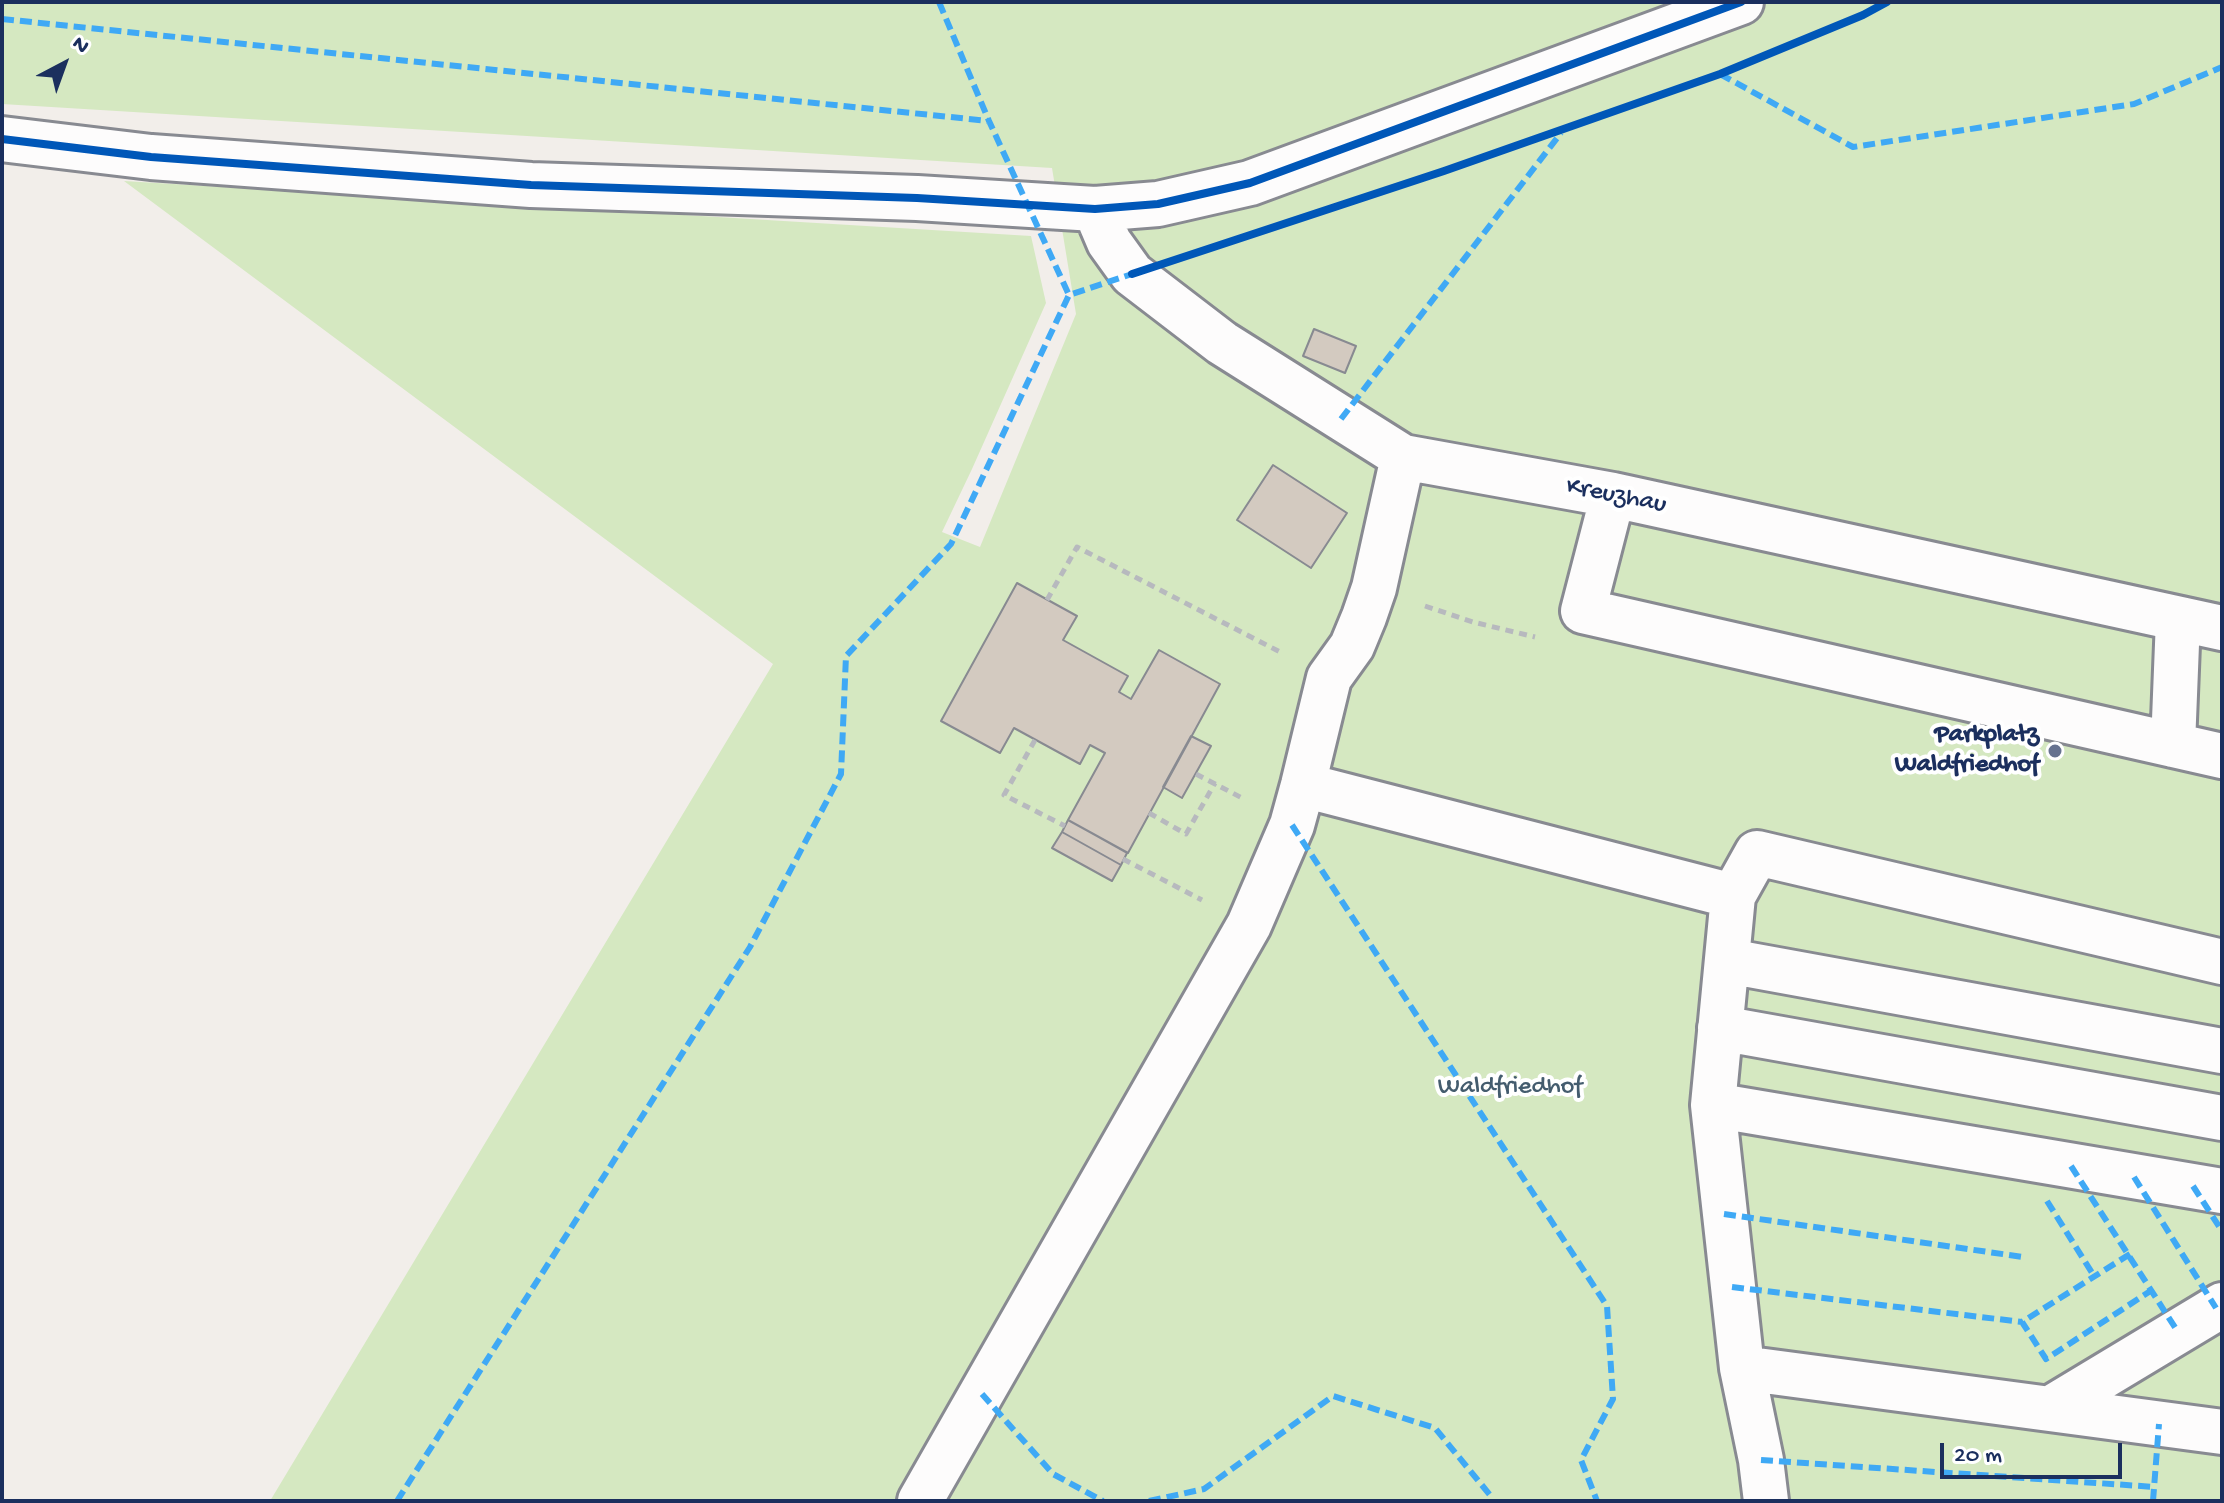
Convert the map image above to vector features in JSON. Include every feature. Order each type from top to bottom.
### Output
[{"type":"street","points":[[2,139],[151,157],[531,185],[917,198],[1095,209],[1158,204],[1250,183],[1741,2]]},
{"type":"street","name":"Kreuzhau","points":[[1095,209],[1109,242],[1132,274],[1222,343],[1403,457],[1609,508],[2222,628]]},
{"type":"street","points":[[920,1501],[1249,925],[1292,825],[1329,678],[1352,646],[1374,588],[1403,457]]},
{"type":"street","points":[[1609,508],[1583,611],[1651,616],[2222,756]]},
{"type":"street","points":[[2173,745],[2178,619]]},
{"type":"street","points":[[1303,785],[1733,896]]},
{"type":"street","points":[[1766,1501],[1742,1368],[1713,1105],[1733,896],[1757,853],[2222,962]]},
{"type":"street","points":[[1728,961],[2222,1051]]},
{"type":"street","points":[[1720,1028],[2222,1118]]},
{"type":"street","points":[[1713,1105],[2222,1191]]},
{"type":"street","points":[[2051,1408],[2222,1305]]},
{"type":"street","points":[[1742,1368],[2222,1432]]},
{"type":"path","points":[[1047,600],[1077,547],[1329,678]]},
{"type":"path","points":[[1374,588],[1473,622],[1574,646],[1583,611]]},
{"type":"path","points":[[1035,740],[1004,795],[1065,826]]},
{"type":"path","points":[[1149,813],[1186,834],[1215,783]]},
{"type":"path","points":[[1123,859],[1249,925]]},
{"type":"green space","name":"Waldfriedhof","points":[[2,2],[2222,2],[2222,1501],[270,1501],[773,664],[124,181],[1031,236],[1046,303],[942,532],[980,547],[1076,314],[1052,168],[2,104]]},
{"type":"building","points":[[1314,329],[1356,346],[1345,373],[1303,356]]},
{"type":"building","points":[[1273,465],[1347,513],[1311,568],[1237,520]]},
{"type":"building","points":[[1017,583],[1077,616],[1063,640],[1128,676],[1119,692],[1131,699],[1159,650],[1220,684],[1128,853],[1068,820],[1105,753],[1090,745],[1080,764],[1014,728],[1000,753],[941,721]]},
{"type":"building","points":[[1191,736],[1211,746],[1182,798],[1163,787]]},
{"type":"building","points":[[1068,820],[1127,853],[1121,865],[1062,832]]},
{"type":"building","points":[[1062,832],[1121,865],[1112,881],[1052,848]]},
{"type":"marked path","points":[[939,2],[989,121],[1069,295]]},
{"type":"marked path","points":[[2,19],[989,121]]},
{"type":"marked path","points":[[1720,74],[1853,147],[2134,104],[2222,67]]},
{"type":"marked path","points":[[1341,419],[1561,133]]},
{"type":"marked path","points":[[397,1501],[750,947],[841,774],[846,656],[951,544],[1069,295],[1138,272]]},
{"type":"marked path","points":[[1292,825],[1607,1306],[1613,1399],[1581,1460],[1597,1501]]},
{"type":"marked path","points":[[2071,1166],[2178,1332]]},
{"type":"marked path","points":[[2134,1177],[2216,1308]]},
{"type":"marked path","points":[[2193,1186],[2222,1231]]},
{"type":"marked path","points":[[2047,1201],[2094,1276]]},
{"type":"marked path","points":[[1724,1214],[2023,1257]]},
{"type":"marked path","points":[[2130,1254],[2022,1322],[2046,1359],[2152,1290]]},
{"type":"marked path","points":[[1732,1287],[2022,1322]]},
{"type":"marked path","points":[[982,1394],[1053,1474],[1103,1501]]},
{"type":"marked path","points":[[1149,1501],[1204,1489],[1333,1396],[1435,1428],[1490,1495],[1490,1501]]},
{"type":"marked path","points":[[2153,1501],[2159,1424]]},
{"type":"marked path","points":[[1761,1460],[2155,1487]]},
{"type":"cycle path","points":[[2,139],[151,157],[531,185],[917,198],[1095,209],[1158,204],[1250,183],[1741,2]]},
{"type":"cycle path","points":[[1132,274],[1444,171],[1720,74],[1863,15],[1887,2]]},
{"type":"place","name":"Parkplatz Waldfriedhof","points":[[2055,751]]}]
